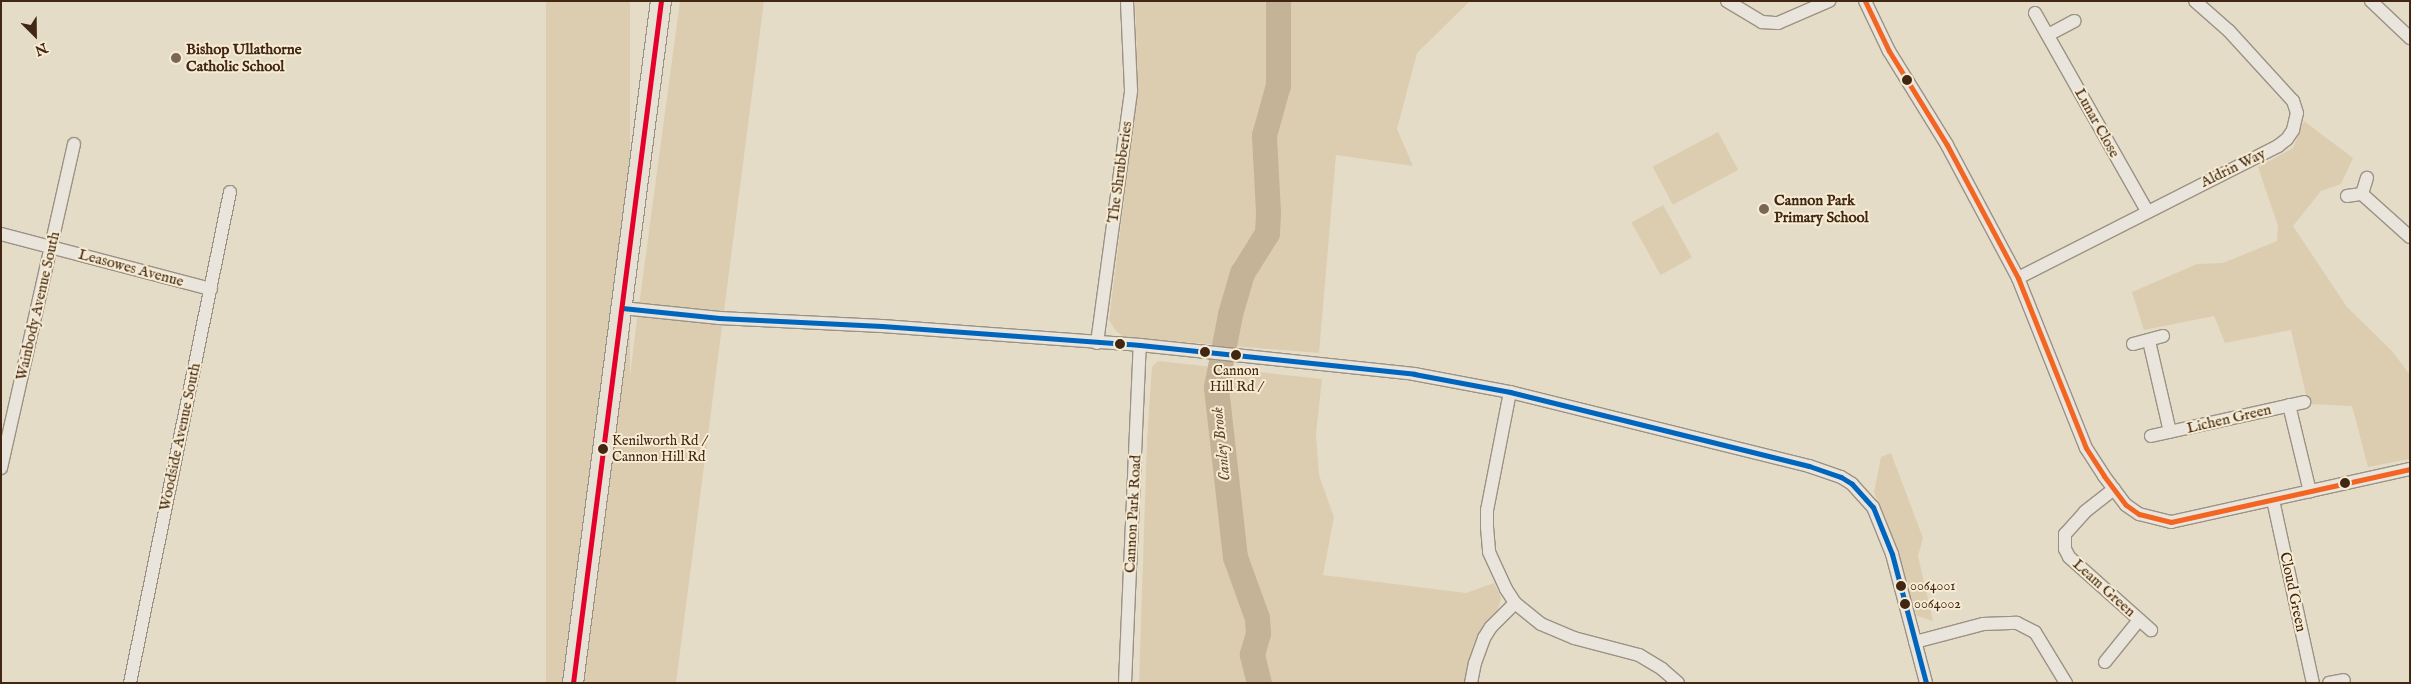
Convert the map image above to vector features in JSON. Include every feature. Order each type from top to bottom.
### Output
[{"type":"main road","points":[[573,683],[661,1]]},
{"type":"street","name":"The Shrubberies","points":[[1097,342],[1131,90],[1127,1]]},
{"type":"street","points":[[1727,1],[1762,22],[1778,23],[1829,1]]},
{"type":"street","points":[[1865,1],[1892,56],[1947,145],[2018,278],[2082,438],[2126,505],[2139,514],[2171,522],[2410,469]]},
{"type":"street","name":"Aldrin Way","points":[[2018,278],[2278,146],[2287,139],[2296,124],[2293,101],[2228,31],[2195,1]]},
{"type":"street","points":[[2371,1],[2410,38]]},
{"type":"street","name":"Lunar Close","points":[[2035,13],[2147,211]]},
{"type":"street","points":[[2048,35],[2074,21]]},
{"type":"street","name":"Wainbody Avenue South","points":[[1,468],[74,144]]},
{"type":"street","points":[[2362,194],[2367,178]]},
{"type":"street","name":"Woodside Avenue South","points":[[130,683],[230,192]]},
{"type":"street","points":[[2347,196],[2362,194]]},
{"type":"street","points":[[2362,194],[2410,238]]},
{"type":"street","name":"Leasowes Avenue","points":[[1,234],[211,289]]},
{"type":"street","points":[[622,308],[719,318],[882,326],[1140,345],[1414,374],[1510,392],[1809,466],[1841,477],[1861,491],[1878,516],[1892,554],[1926,683]]},
{"type":"street","points":[[2133,344],[2164,336]]},
{"type":"street","name":"Lichen Green","points":[[2149,341],[2170,432]]},
{"type":"street","name":"Cannon Park Road","points":[[1125,683],[1140,345]]},
{"type":"street","points":[[1510,392],[1487,510],[1487,533],[1494,565],[1515,603],[1534,618],[1554,630],[1639,655],[1662,669],[1678,683]]},
{"type":"street","name":"Lichen Green","points":[[2151,436],[2304,402]]},
{"type":"street","name":"Lichen Green","points":[[2288,406],[2310,492]]},
{"type":"street","name":"Leam Green","points":[[2114,489],[2085,512],[2065,534],[2065,549],[2069,557],[2151,630]]},
{"type":"street","name":"Cloud Green","points":[[2273,500],[2313,683]]},
{"type":"street","points":[[1471,683],[1475,663],[1490,627],[1515,603]]},
{"type":"street","name":"Leam Green","points":[[2105,662],[2139,620]]},
{"type":"street","points":[[1915,642],[1983,624],[2017,623],[2035,632],[2066,683]]},
{"type":"street","points":[[2329,683],[2344,680]]},
{"type":"shaded area","points":[[546,1],[630,1],[630,683],[546,683]]},
{"type":"shaded area","points":[[680,1],[764,1],[676,683],[593,683],[635,335]]},
{"type":"shaded area","points":[[1135,1],[1470,1],[1417,53],[1397,129],[1413,166],[1336,155],[1319,353],[1124,337],[1116,331],[1109,320],[1138,88]]},
{"type":"shaded area","points":[[2304,121],[2353,158],[2341,184],[2321,191],[2293,226],[2347,307],[2392,351],[2410,375],[2410,459],[2368,467],[2352,406],[2308,404],[2291,330],[2225,343],[2214,316],[2144,330],[2132,292],[2197,264],[2223,263],[2277,241],[2278,226],[2258,167],[2293,148]]},
{"type":"shaded area","points":[[1718,132],[1738,170],[1673,205],[1653,167]]},
{"type":"shaded area","points":[[1663,205],[1692,257],[1661,275],[1632,222]]},
{"type":"shaded area","points":[[1158,361],[1322,379],[1316,434],[1319,475],[1334,517],[1323,575],[1466,593],[1494,583],[1501,597],[1499,606],[1496,613],[1484,624],[1477,638],[1464,683],[1139,683],[1147,439],[1152,367]]},
{"type":"shaded area","points":[[1891,453],[1923,538],[1918,556],[1933,621],[1917,616],[1874,492],[1881,457]]},
{"type":"waterway","name":"Canley Brook","points":[[1259,683],[1252,654],[1258,633],[1257,618],[1235,557],[1216,387],[1230,314],[1242,273],[1267,233],[1268,212],[1264,135],[1278,85],[1278,1]]},
{"type":"transit line","points":[[573,683],[661,1]]},
{"type":"transit line","points":[[1865,1],[1889,51],[1947,145],[2018,278],[2086,448],[2126,505],[2139,514],[2171,522],[2410,469]]},
{"type":"transit line","points":[[622,308],[719,318],[882,326],[1140,345],[1414,374],[1510,392],[1809,466],[1841,477],[1852,484],[1873,507],[1892,554],[1926,683]]},
{"type":"place","name":"Bishop Ullathorne Catholic School","points":[[176,58]]},
{"type":"place","name":"Cannon Park Primary School","points":[[1764,209]]},
{"type":"place","name":"Cannon Hill Rd /","points":[[1236,355]]},
{"type":"place","name":"Kenilworth Rd / Cannon Hill Rd","points":[[603,449]]},
{"type":"place","name":"0064001","points":[[1901,586]]},
{"type":"place","name":"0064002","points":[[1905,604]]}]
